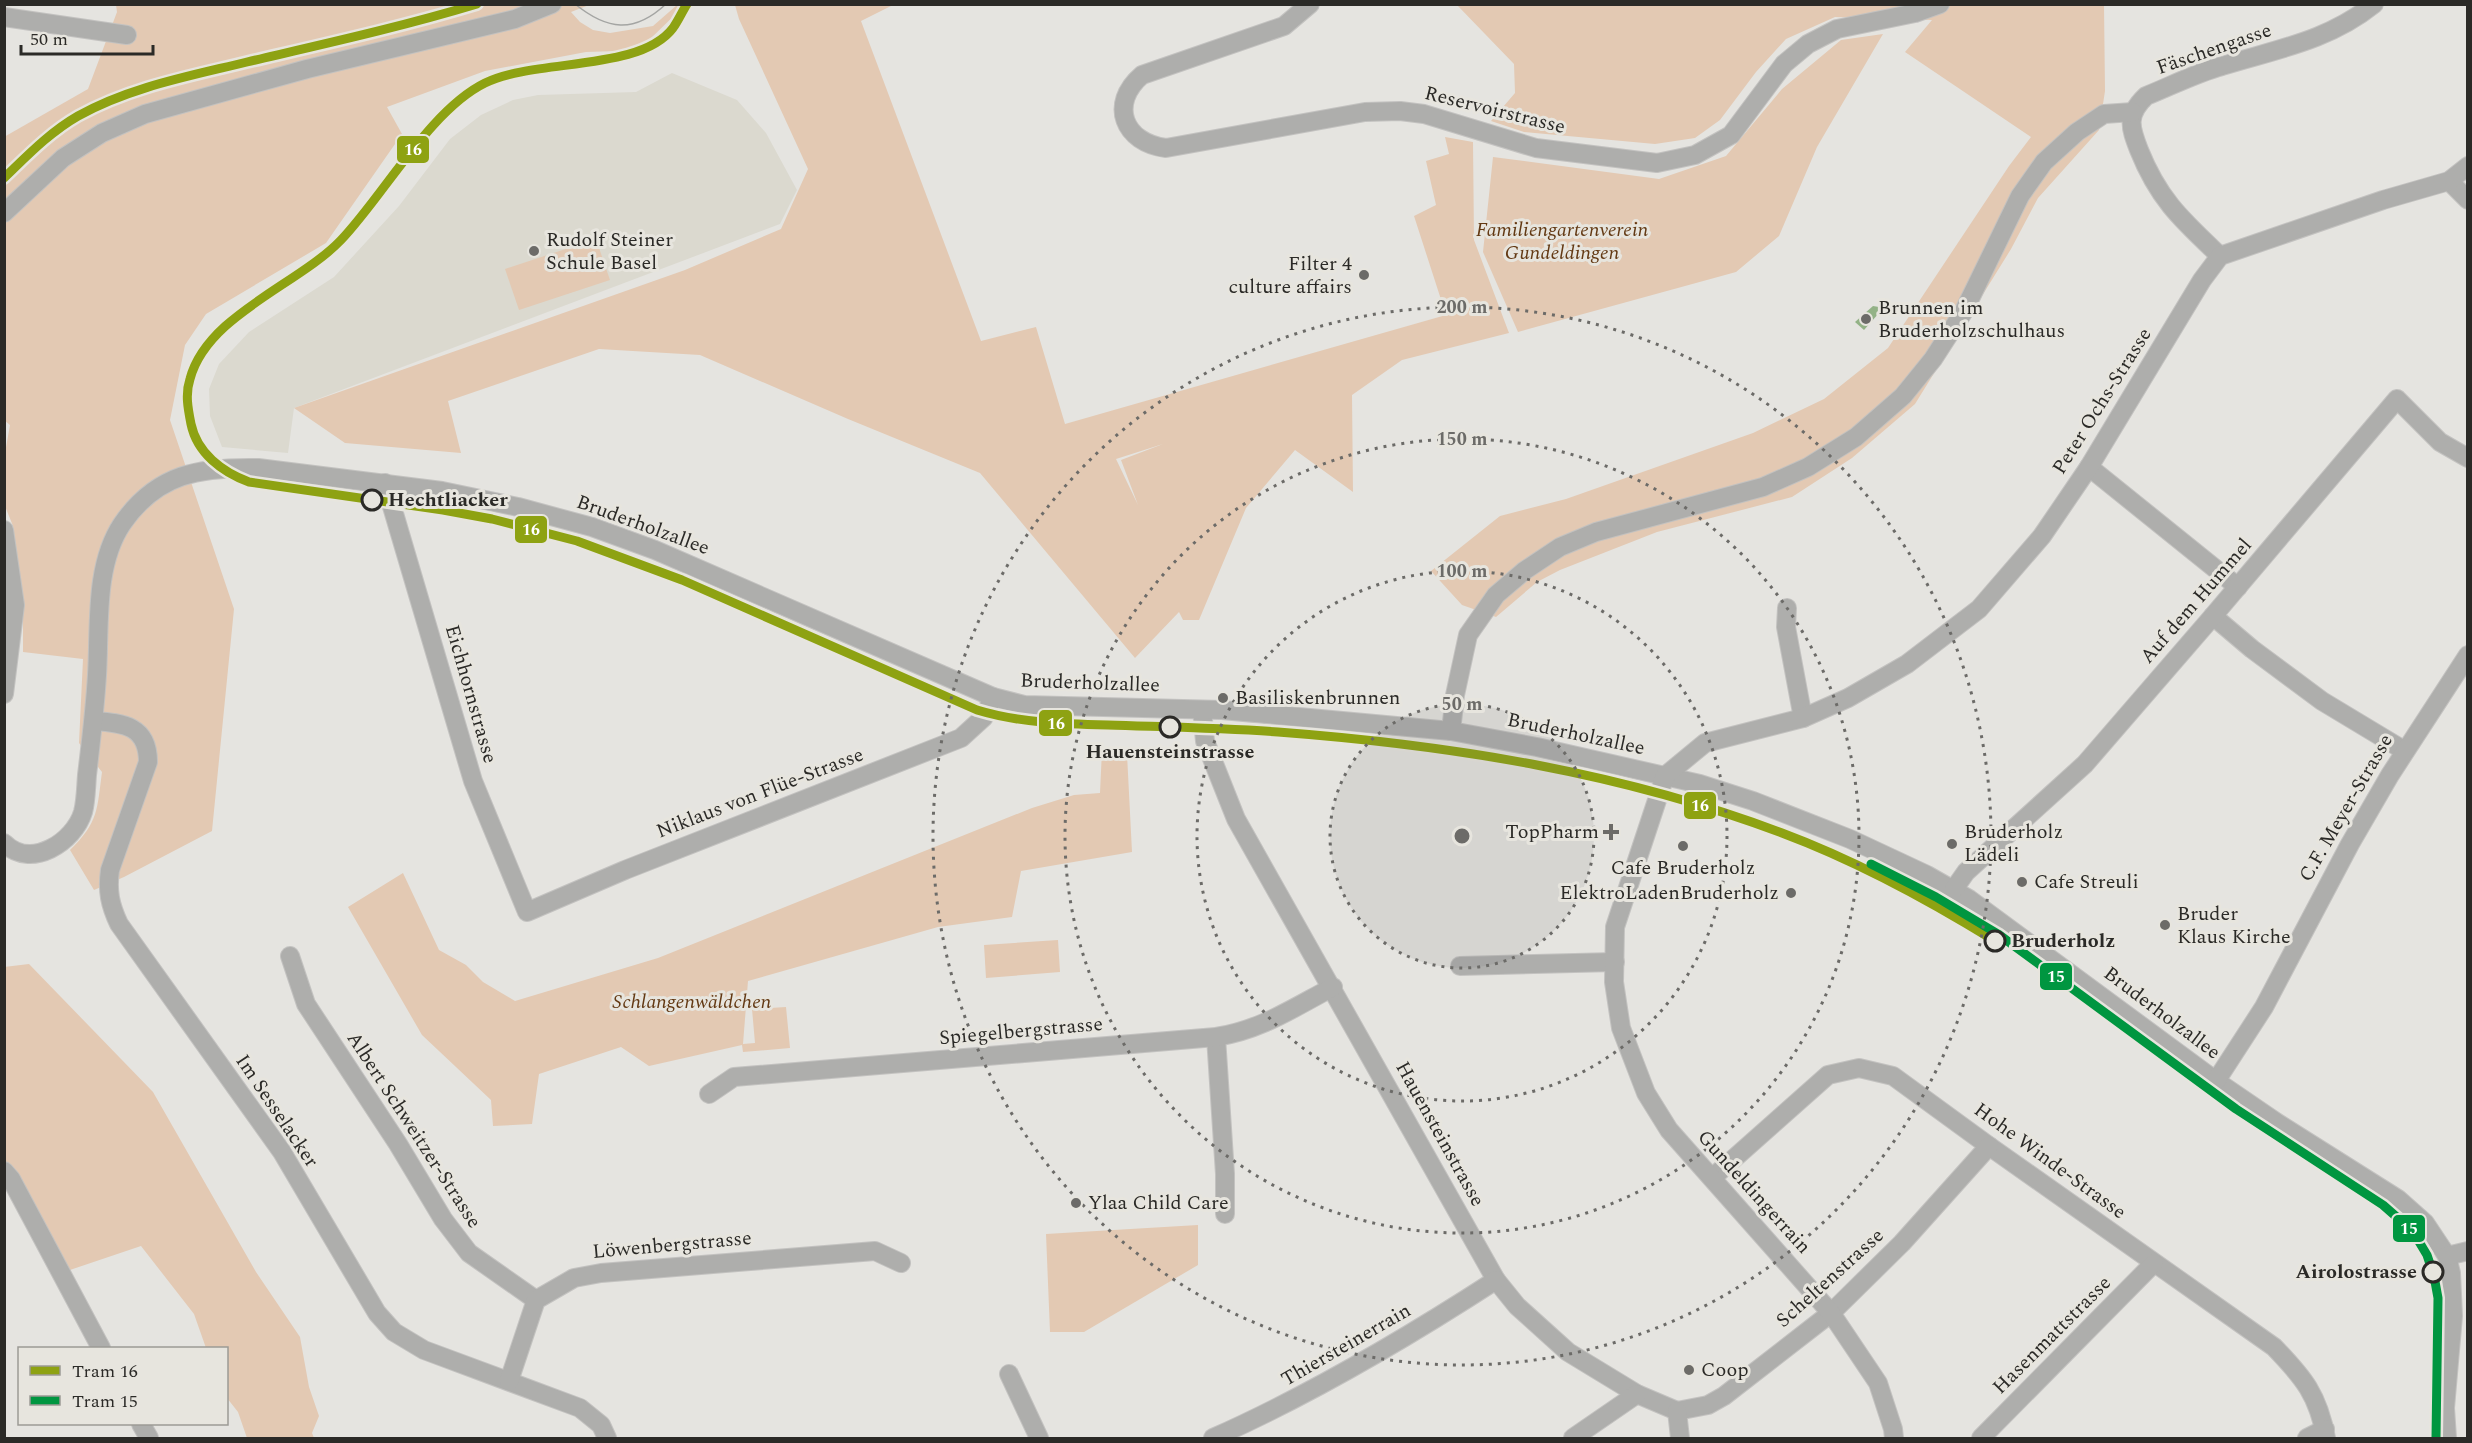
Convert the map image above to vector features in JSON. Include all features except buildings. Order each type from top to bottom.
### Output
[{"type":"street","points":[[4,213],[63,158],[102,133],[145,114],[308,69],[515,19],[552,4]]},
{"type":"street","name":"Reservoirstrasse","points":[[1310,4],[1284,26],[1142,75],[1134,82],[1127,94],[1124,107],[1126,125],[1136,138],[1150,146],[1166,148],[1365,112],[1400,111],[1424,114],[1536,148],[1657,163],[1695,154],[1731,135],[1784,64],[1808,44],[1837,29],[1915,13],[1940,4]]},
{"type":"street","name":"Fäschengasse","points":[[2133,112],[2146,96],[2220,66],[2301,44],[2337,30],[2374,4]]},
{"type":"street","points":[[4,17],[127,35]]},
{"type":"street","points":[[1451,731],[1455,695],[1468,635],[1496,595],[1524,571],[1560,547],[1596,532],[1763,487],[1808,467],[1856,437],[1903,396],[1933,359],[1964,311],[2020,196],[2044,162],[2077,132],[2104,114],[2133,112],[2131,124],[2133,135],[2151,178],[2172,210],[2220,256],[2383,200],[2449,181],[2468,166]]},
{"type":"street","points":[[2449,181],[2468,200]]},
{"type":"street","name":"Peter Ochs-Strasse","points":[[1665,776],[1705,743],[1803,718],[1848,698],[1907,664],[1979,609],[2042,536],[2089,467],[2202,279],[2220,256]]},
{"type":"street","name":"Auf dem Hummel","points":[[1954,889],[1966,872],[2085,764],[2397,399],[2440,441],[2468,458]]},
{"type":"street","points":[[2089,467],[2238,587]]},
{"type":"street","name":"Bruderholzallee","points":[[94,721],[106,560],[121,525],[145,496],[176,476],[198,471],[258,468],[385,483],[518,507],[613,535],[707,572],[993,698],[1024,705],[1202,710],[1451,731],[1537,747],[1665,776],[1753,801],[1850,839],[1954,889],[2216,1081],[2276,1122],[2398,1198],[2426,1223],[2447,1256],[2451,1273],[2453,1316],[2445,1408],[2447,1438]]},
{"type":"street","name":"Eichhornstrasse","points":[[385,483],[473,781],[527,912]]},
{"type":"street","points":[[4,530],[15,605],[4,694]]},
{"type":"street","points":[[1787,608],[1786,627],[1803,718]]},
{"type":"street","points":[[2213,616],[2252,649],[2322,701],[2405,751]]},
{"type":"street","name":"C.F. Meyer-Strasse","points":[[2216,1081],[2264,1007],[2350,843],[2405,751],[2468,655]]},
{"type":"street","name":"Niklaus von Flüe-Strasse","points":[[527,912],[625,870],[962,738],[984,717],[993,698]]},
{"type":"street","name":"Hauensteinstrasse","points":[[1202,710],[1205,741],[1236,819],[1333,987],[1496,1280],[1517,1306],[1568,1353],[1637,1394],[1677,1411]]},
{"type":"street","points":[[4,843],[30,854],[51,850],[72,833],[83,812],[94,721]]},
{"type":"street","name":"Im Sesselacker","points":[[94,721],[130,727],[141,735],[148,751],[148,762],[110,870],[107,887],[110,906],[119,924],[282,1152],[377,1313],[394,1332],[424,1350],[580,1408],[601,1425],[607,1438]]},
{"type":"street","name":"Gundeldingerrain","points":[[1665,776],[1615,927],[1614,982],[1621,1028],[1646,1093],[1669,1130],[1831,1313],[1878,1383],[1894,1438]]},
{"type":"street","name":"Albert Schweitzer-Strasse","points":[[290,956],[306,1004],[398,1144],[443,1220],[469,1253],[536,1300]]},
{"type":"street","points":[[1460,966],[1615,962]]},
{"type":"street","name":"Spiegelbergstrasse","points":[[709,1094],[734,1077],[1216,1037],[1264,1025],[1333,987]]},
{"type":"street","points":[[1216,1037],[1225,1174],[1225,1214]]},
{"type":"street","name":"Hohe Winde-Strasse","points":[[1712,1178],[1828,1075],[1859,1068],[1893,1076],[2274,1347],[2299,1373],[2315,1396],[2326,1434]]},
{"type":"street","name":"Scheltenstrasse","points":[[1677,1411],[1708,1405],[1724,1396],[1831,1313],[1902,1243],[1989,1146]]},
{"type":"street","points":[[4,1171],[11,1179],[100,1347]]},
{"type":"street","name":"Löwenbergstrasse","points":[[536,1300],[574,1278],[601,1273],[875,1251],[901,1263]]},
{"type":"street","points":[[2447,1256],[2468,1251]]},
{"type":"street","name":"Hasenmattstrasse","points":[[1981,1438],[2154,1263]]},
{"type":"street","name":"Thiersteinerrain","points":[[1213,1438],[1271,1413],[1348,1371],[1496,1280]]},
{"type":"street","points":[[509,1381],[536,1300]]},
{"type":"street","points":[[1009,1374],[1039,1438]]},
{"type":"street","points":[[1573,1438],[1637,1394]]},
{"type":"street","points":[[1677,1411],[1680,1438]]},
{"type":"street","points":[[2307,1438],[2326,1434]]},
{"type":"shaded area","name":"Rudolf Steiner Schule Basel","points":[[672,73],[737,100],[766,133],[797,190],[780,224],[294,408],[288,453],[222,447],[210,416],[209,389],[219,364],[249,332],[334,277],[399,206],[450,139],[481,115],[513,100],[538,95],[636,92]]},
{"type":"shaded area","name":"Brunnen im Bruderholzschulhaus","points":[[1873,306],[1879,307],[1879,313],[1864,330],[1855,322]]},
{"type":"green space","points":[[116,5],[589,5],[571,12],[580,22],[593,30],[610,33],[653,26],[677,5],[680,10],[648,41],[619,51],[586,52],[485,71],[387,107],[402,134],[326,243],[206,314],[185,345],[170,420],[234,609],[212,831],[94,890],[70,850],[92,823],[102,772],[79,743],[83,659],[23,652],[23,601],[13,526],[5,506],[5,453],[10,425],[4,420],[4,137],[88,89],[117,12]]},
{"type":"green space","points":[[735,5],[893,5],[861,21],[981,341],[1036,327],[1065,424],[1446,315],[1414,216],[1436,205],[1426,161],[1449,154],[1445,137],[1473,142],[1474,240],[1509,333],[1402,360],[1352,395],[1353,492],[1295,450],[1246,508],[1199,620],[1183,620],[1179,612],[1135,658],[980,473],[700,355],[599,349],[448,401],[461,453],[345,443],[294,408],[685,270],[781,229],[808,169],[739,19]],"holes":[[[1163,444],[1121,460],[1138,505],[1116,459]]]},
{"type":"green space","points":[[1457,5],[2104,5],[2105,91],[2099,130],[2038,198],[2011,249],[1915,404],[1852,458],[1792,497],[1657,532],[1560,570],[1537,582],[1496,617],[1462,605],[1431,571],[1500,516],[1566,499],[1753,433],[1824,399],[1888,348],[2009,166],[2031,137],[1905,52],[1932,20],[1835,17],[1786,39],[1756,72],[1720,120],[1695,138],[1655,144],[1524,132],[1491,121],[1515,93],[1514,64]]},
{"type":"green space","name":"Familiengartenverein Gundeldingen","points":[[1883,34],[1817,147],[1779,236],[1736,272],[1518,332],[1483,252],[1493,157],[1659,179],[1726,156],[1782,89],[1841,40]]},
{"type":"green space","points":[[596,239],[610,280],[519,310],[505,269]]},
{"type":"green space","name":"Schlangenwäldchen","points":[[1102,750],[1127,754],[1132,852],[1021,871],[1012,917],[938,927],[748,981],[743,1044],[755,1043],[752,1009],[786,1007],[790,1048],[743,1052],[742,1045],[649,1066],[621,1047],[539,1074],[532,1124],[493,1126],[491,1100],[422,1035],[348,907],[403,873],[439,950],[466,965],[483,982],[515,1001],[658,958],[1032,808],[1074,795],[1100,793]]},
{"type":"green space","points":[[1058,940],[1060,972],[986,978],[984,945]]},
{"type":"green space","points":[[29,964],[153,1092],[256,1272],[300,1337],[309,1387],[319,1416],[312,1433],[314,1438],[247,1438],[238,1412],[228,1399],[228,1347],[206,1347],[194,1314],[141,1246],[61,1273],[5,1171],[4,967]]},
{"type":"green space","points":[[1198,1225],[1198,1265],[1084,1332],[1050,1332],[1046,1234]]},
{"type":"tram line","name":"16","points":[[4,178],[58,129],[78,116],[118,97],[182,78],[391,28],[477,4]]},
{"type":"tram line","points":[[472,6],[481,4]]},
{"type":"tram line","points":[[575,4],[598,19],[620,25],[643,20],[666,4]]},
{"type":"tram line","name":"16","points":[[687,4],[673,28],[658,42],[637,52],[586,63],[506,75],[485,83],[445,113],[408,155],[341,240],[302,272],[234,319],[215,337],[200,356],[188,385],[188,402],[194,434],[212,460],[229,473],[249,482],[443,510],[492,519],[577,541],[682,580],[977,710],[993,714],[1059,723],[1257,731],[1407,745],[1534,764],[1660,793],[1810,844],[1864,868],[1944,910],[1995,941]]},
{"type":"tram line","name":"15","points":[[1871,864],[1936,897],[1998,934],[2236,1109],[2383,1205],[2408,1227],[2427,1255],[2438,1298],[2436,1438]]},
{"type":"place","name":"Rudolf Steiner Schule Basel","points":[[534,251]]},
{"type":"place","name":"Filter 4 culture affairs","points":[[1364,275]]},
{"type":"place","name":"Brunnen im Bruderholzschulhaus","points":[[1866,319]]},
{"type":"place","name":"Hechtliacker","points":[[372,500]]},
{"type":"place","name":"Basiliskenbrunnen","points":[[1223,698]]},
{"type":"place","name":"Hauensteinstrasse","points":[[1170,727]]},
{"type":"place","name":"TopPharm","points":[[1611,832]]},
{"type":"place","name":"Bruderholz Lädeli","points":[[1952,844]]},
{"type":"place","name":"Cafe Bruderholz","points":[[1683,846]]},
{"type":"place","name":"Cafe Streuli","points":[[2022,882]]},
{"type":"place","name":"ElektroLadenBruderholz","points":[[1791,893]]},
{"type":"place","name":"Bruder Klaus Kirche","points":[[2165,925]]},
{"type":"place","name":"Bruderholz","points":[[1995,941]]},
{"type":"place","name":"Ylaa Child Care","points":[[1076,1203]]},
{"type":"place","name":"Airolostrasse","points":[[2433,1272]]},
{"type":"place","name":"Coop","points":[[1689,1370]]}]
